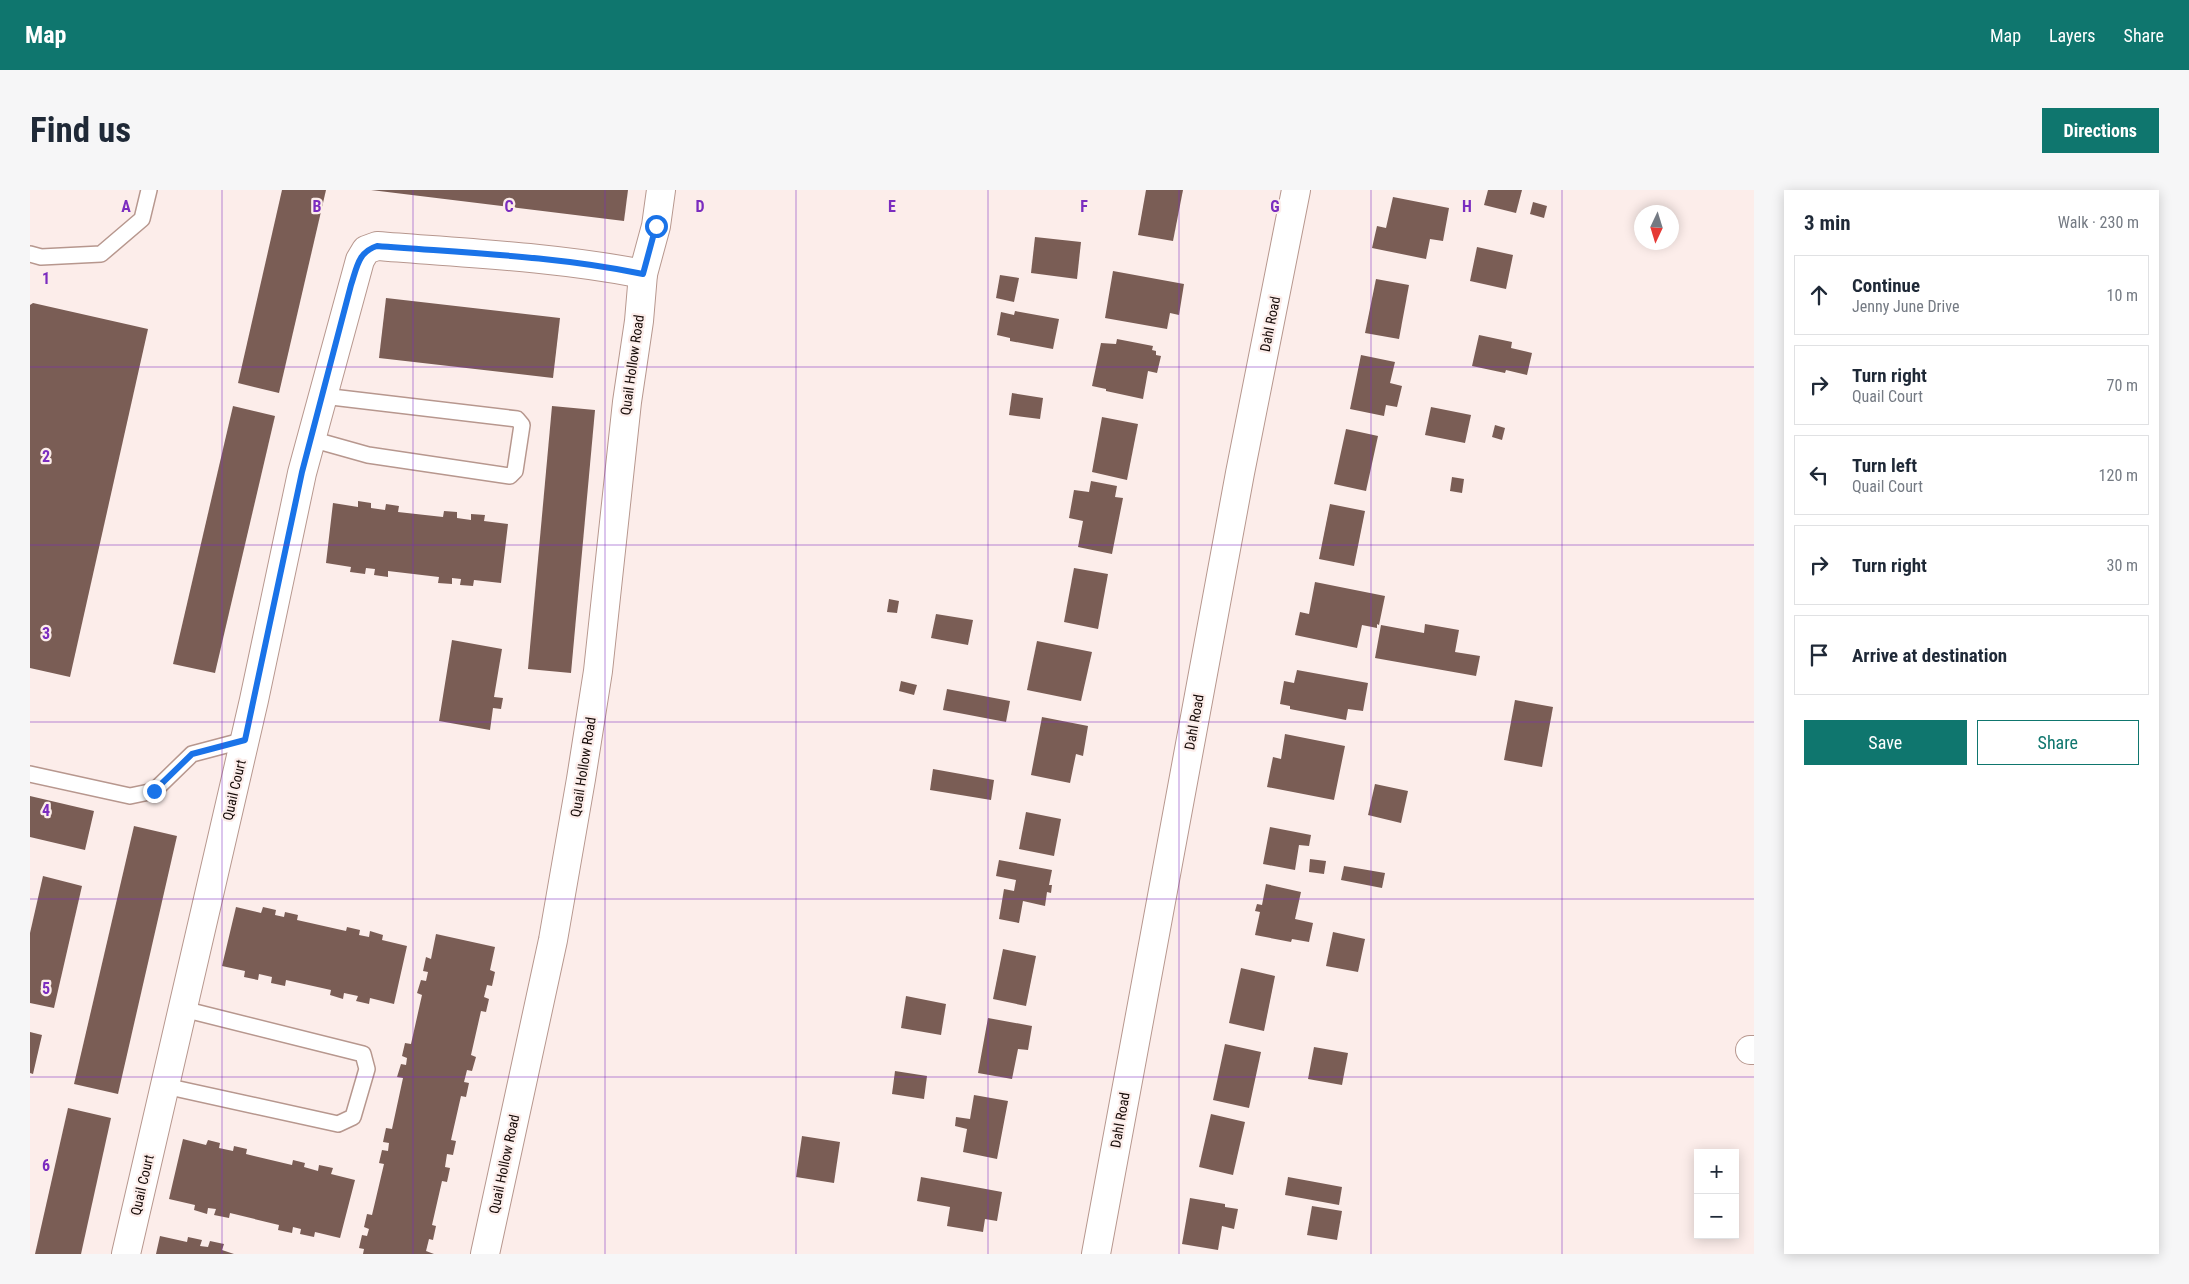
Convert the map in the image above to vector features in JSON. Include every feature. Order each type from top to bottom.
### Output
[{"type":"street","name":"Quail Hollow Road","points":[[485,1254],[553,940],[582,779],[598,671],[627,402],[640,321],[643,274],[656,226],[661,190]]},
{"type":"street","name":"Dahl Road","points":[[1096,1254],[1240,473],[1296,190]]},
{"type":"street","name":"Quail Court","points":[[126,1254],[245,740],[302,472],[351,285],[360,260],[366,250],[377,246],[538,259],[613,268],[643,274]]},
{"type":"lane","points":[[30,254],[41,257],[101,254],[142,218],[149,190]]},
{"type":"lane","points":[[311,439],[368,455],[510,476],[515,472],[522,425],[517,420],[323,396]]},
{"type":"lane","points":[[30,774],[130,796],[154,791],[192,754],[245,740]]},
{"type":"lane","points":[[165,1086],[338,1124],[353,1117],[367,1069],[363,1054],[183,1010]]},
{"type":"building","points":[[282,190],[326,190],[279,393],[238,383]]},
{"type":"building","points":[[371,190],[628,190],[624,221]]},
{"type":"building","points":[[1146,190],[1183,190],[1173,241],[1138,235]]},
{"type":"building","points":[[1488,190],[1522,190],[1516,213],[1484,205]]},
{"type":"building","points":[[1393,197],[1449,208],[1443,241],[1430,239],[1426,259],[1372,248],[1377,226],[1386,228]]},
{"type":"building","points":[[1533,202],[1547,206],[1544,218],[1530,214]]},
{"type":"building","points":[[1035,237],[1081,242],[1077,279],[1031,273]]},
{"type":"building","points":[[1477,247],[1513,255],[1506,289],[1470,281]]},
{"type":"building","points":[[1113,271],[1184,284],[1179,315],[1170,313],[1167,329],[1105,318]]},
{"type":"building","points":[[1000,275],[1019,278],[1014,302],[996,298]]},
{"type":"building","points":[[1376,279],[1409,285],[1399,339],[1365,333]]},
{"type":"building","points":[[386,298],[560,318],[553,378],[379,358]]},
{"type":"building","points":[[33,303],[148,329],[70,677],[30,668],[30,305]]},
{"type":"building","points":[[1015,311],[1059,319],[1053,349],[1010,341],[1010,338],[997,335],[1001,312],[1014,315]]},
{"type":"building","points":[[1479,335],[1512,342],[1511,348],[1532,353],[1527,375],[1506,370],[1505,373],[1472,366]]},
{"type":"building","points":[[1117,339],[1153,346],[1152,350],[1156,351],[1156,355],[1161,356],[1157,373],[1148,371],[1143,399],[1092,386],[1101,343],[1116,344]]},
{"type":"building","points":[[1361,355],[1395,362],[1390,383],[1402,386],[1397,407],[1386,405],[1384,416],[1350,409]]},
{"type":"building","points":[[1012,393],[1043,398],[1040,419],[1009,415]]},
{"type":"building","points":[[233,406],[275,416],[215,673],[173,664]]},
{"type":"building","points":[[552,406],[595,410],[571,673],[528,669]]},
{"type":"building","points":[[1431,407],[1471,415],[1465,443],[1425,435]]},
{"type":"building","points":[[1102,417],[1138,424],[1127,480],[1092,472]]},
{"type":"building","points":[[1495,425],[1505,428],[1502,440],[1492,437]]},
{"type":"building","points":[[1346,429],[1378,436],[1366,491],[1334,484]]},
{"type":"building","points":[[1452,477],[1464,479],[1462,493],[1450,491]]},
{"type":"building","points":[[1091,481],[1117,486],[1115,497],[1123,498],[1112,554],[1078,547],[1083,521],[1069,518],[1074,490],[1089,492]]},
{"type":"building","points":[[358,501],[371,503],[371,508],[385,510],[386,504],[399,506],[398,512],[443,517],[444,511],[457,512],[457,518],[471,520],[471,514],[485,515],[484,521],[508,524],[501,583],[474,580],[473,586],[460,585],[461,579],[452,578],[452,584],[438,583],[439,577],[388,571],[388,577],[374,575],[375,569],[366,568],[365,574],[350,572],[351,567],[326,563],[333,503],[358,507]]},
{"type":"building","points":[[1330,504],[1365,511],[1354,566],[1319,559]]},
{"type":"building","points":[[1074,568],[1108,574],[1098,629],[1064,622]]},
{"type":"building","points":[[1315,582],[1385,596],[1379,625],[1377,624],[1377,628],[1362,625],[1357,648],[1295,635],[1300,612],[1309,614]]},
{"type":"building","points":[[889,599],[899,601],[897,613],[887,612]]},
{"type":"building","points":[[936,614],[973,620],[968,645],[931,638]]},
{"type":"building","points":[[1425,624],[1459,630],[1455,652],[1480,656],[1476,676],[1375,658],[1381,625],[1424,633]]},
{"type":"building","points":[[452,640],[502,649],[494,697],[503,698],[501,709],[493,708],[490,730],[439,721]]},
{"type":"building","points":[[1037,641],[1092,652],[1081,701],[1027,690]]},
{"type":"building","points":[[1297,670],[1368,683],[1363,711],[1348,709],[1346,720],[1290,709],[1290,706],[1280,704],[1284,681],[1294,683]]},
{"type":"building","points":[[901,681],[917,685],[914,695],[899,691]]},
{"type":"building","points":[[947,689],[1010,701],[1006,722],[943,710]]},
{"type":"building","points":[[1515,700],[1553,707],[1542,767],[1504,760]]},
{"type":"building","points":[[1042,717],[1088,726],[1083,756],[1076,754],[1070,783],[1031,775]]},
{"type":"building","points":[[1285,734],[1345,746],[1334,800],[1267,787],[1273,757],[1281,759]]},
{"type":"building","points":[[933,769],[994,780],[991,800],[930,790]]},
{"type":"building","points":[[1375,784],[1408,791],[1401,823],[1368,815]]},
{"type":"building","points":[[30,796],[94,811],[85,850],[30,837]]},
{"type":"building","points":[[1026,812],[1061,819],[1054,856],[1019,849]]},
{"type":"building","points":[[134,826],[177,836],[118,1094],[74,1084]]},
{"type":"building","points":[[1270,827],[1311,835],[1309,846],[1299,845],[1295,870],[1263,864]]},
{"type":"building","points":[[1310,859],[1326,861],[1324,874],[1309,872]]},
{"type":"building","points":[[999,860],[1052,870],[1049,885],[1052,885],[1051,893],[1047,892],[1045,906],[1023,901],[1019,923],[999,919],[1004,889],[1014,891],[1016,880],[996,876]]},
{"type":"building","points":[[1344,866],[1385,873],[1382,888],[1341,880]]},
{"type":"building","points":[[43,876],[82,886],[54,1008],[30,1003],[30,933]]},
{"type":"building","points":[[1266,884],[1301,892],[1295,919],[1313,923],[1309,942],[1292,939],[1291,942],[1255,935],[1260,912],[1255,911],[1257,904],[1262,905]]},
{"type":"building","points":[[236,907],[261,913],[263,907],[276,910],[275,915],[284,917],[285,912],[298,915],[297,920],[346,931],[347,927],[360,930],[359,935],[369,937],[370,931],[383,935],[382,940],[407,946],[394,1004],[370,998],[369,1004],[356,1001],[358,996],[344,993],[343,999],[330,995],[331,990],[286,980],[285,986],[271,983],[272,977],[259,974],[258,980],[244,977],[245,971],[222,966]]},
{"type":"building","points":[[1333,932],[1365,939],[1358,972],[1326,966]]},
{"type":"building","points":[[436,934],[495,947],[490,970],[495,972],[492,986],[487,985],[484,997],[489,999],[486,1012],[481,1011],[471,1055],[476,1057],[472,1071],[467,1070],[464,1082],[469,1083],[466,1097],[461,1096],[451,1140],[456,1141],[453,1155],[447,1154],[445,1167],[450,1168],[447,1182],[442,1181],[432,1225],[436,1226],[433,1240],[429,1239],[426,1251],[434,1254],[363,1254],[364,1249],[359,1248],[362,1235],[367,1236],[369,1229],[364,1227],[367,1214],[372,1215],[384,1164],[379,1163],[382,1150],[388,1151],[389,1143],[383,1142],[386,1128],[392,1129],[403,1078],[397,1077],[401,1064],[406,1065],[407,1058],[402,1056],[405,1043],[411,1044],[422,995],[417,993],[421,980],[426,981],[428,972],[423,971],[426,957],[431,959]]},
{"type":"building","points":[[1003,949],[1036,956],[1026,1006],[993,999]]},
{"type":"building","points":[[1241,968],[1275,976],[1264,1031],[1229,1023]]},
{"type":"building","points":[[906,996],[946,1004],[941,1035],[901,1028]]},
{"type":"building","points":[[988,1018],[1032,1026],[1028,1050],[1018,1049],[1012,1079],[978,1073]]},
{"type":"building","points":[[30,1032],[42,1035],[33,1074],[30,1073]]},
{"type":"building","points":[[1225,1044],[1261,1052],[1249,1108],[1213,1100]]},
{"type":"building","points":[[1314,1047],[1348,1053],[1342,1085],[1308,1079]]},
{"type":"building","points":[[895,1071],[927,1076],[924,1099],[892,1094]]},
{"type":"building","points":[[974,1095],[1008,1101],[997,1159],[963,1152],[967,1129],[955,1126],[956,1117],[970,1119]]},
{"type":"building","points":[[68,1108],[111,1118],[81,1254],[35,1254]]},
{"type":"building","points":[[1211,1114],[1245,1122],[1233,1175],[1199,1167]]},
{"type":"building","points":[[802,1136],[840,1142],[834,1183],[796,1177]]},
{"type":"building","points":[[183,1139],[206,1145],[208,1140],[220,1143],[219,1148],[233,1151],[234,1146],[247,1149],[246,1154],[292,1165],[293,1160],[305,1163],[304,1167],[318,1171],[319,1165],[333,1168],[331,1174],[355,1180],[340,1238],[315,1232],[314,1237],[300,1234],[301,1229],[293,1227],[292,1233],[278,1230],[279,1225],[230,1213],[229,1218],[214,1215],[216,1209],[208,1208],[207,1214],[194,1210],[195,1205],[169,1199]]},
{"type":"building","points":[[921,1177],[1002,1192],[997,1221],[985,1219],[983,1232],[947,1226],[950,1207],[917,1201]]},
{"type":"building","points":[[1288,1177],[1342,1187],[1339,1205],[1285,1195]]},
{"type":"building","points":[[1190,1198],[1225,1204],[1225,1207],[1238,1209],[1234,1229],[1222,1226],[1218,1250],[1182,1244]]},
{"type":"building","points":[[1312,1206],[1342,1211],[1337,1240],[1307,1235]]},
{"type":"building","points":[[160,1236],[187,1242],[188,1237],[202,1240],[200,1246],[208,1247],[210,1241],[224,1244],[222,1250],[234,1254],[156,1254]]},
{"type":"route","points":[[154,791],[192,754],[245,740],[302,472],[340,333],[351,285],[360,260],[366,250],[377,246],[538,259],[613,268],[643,274],[656,226]]}]
